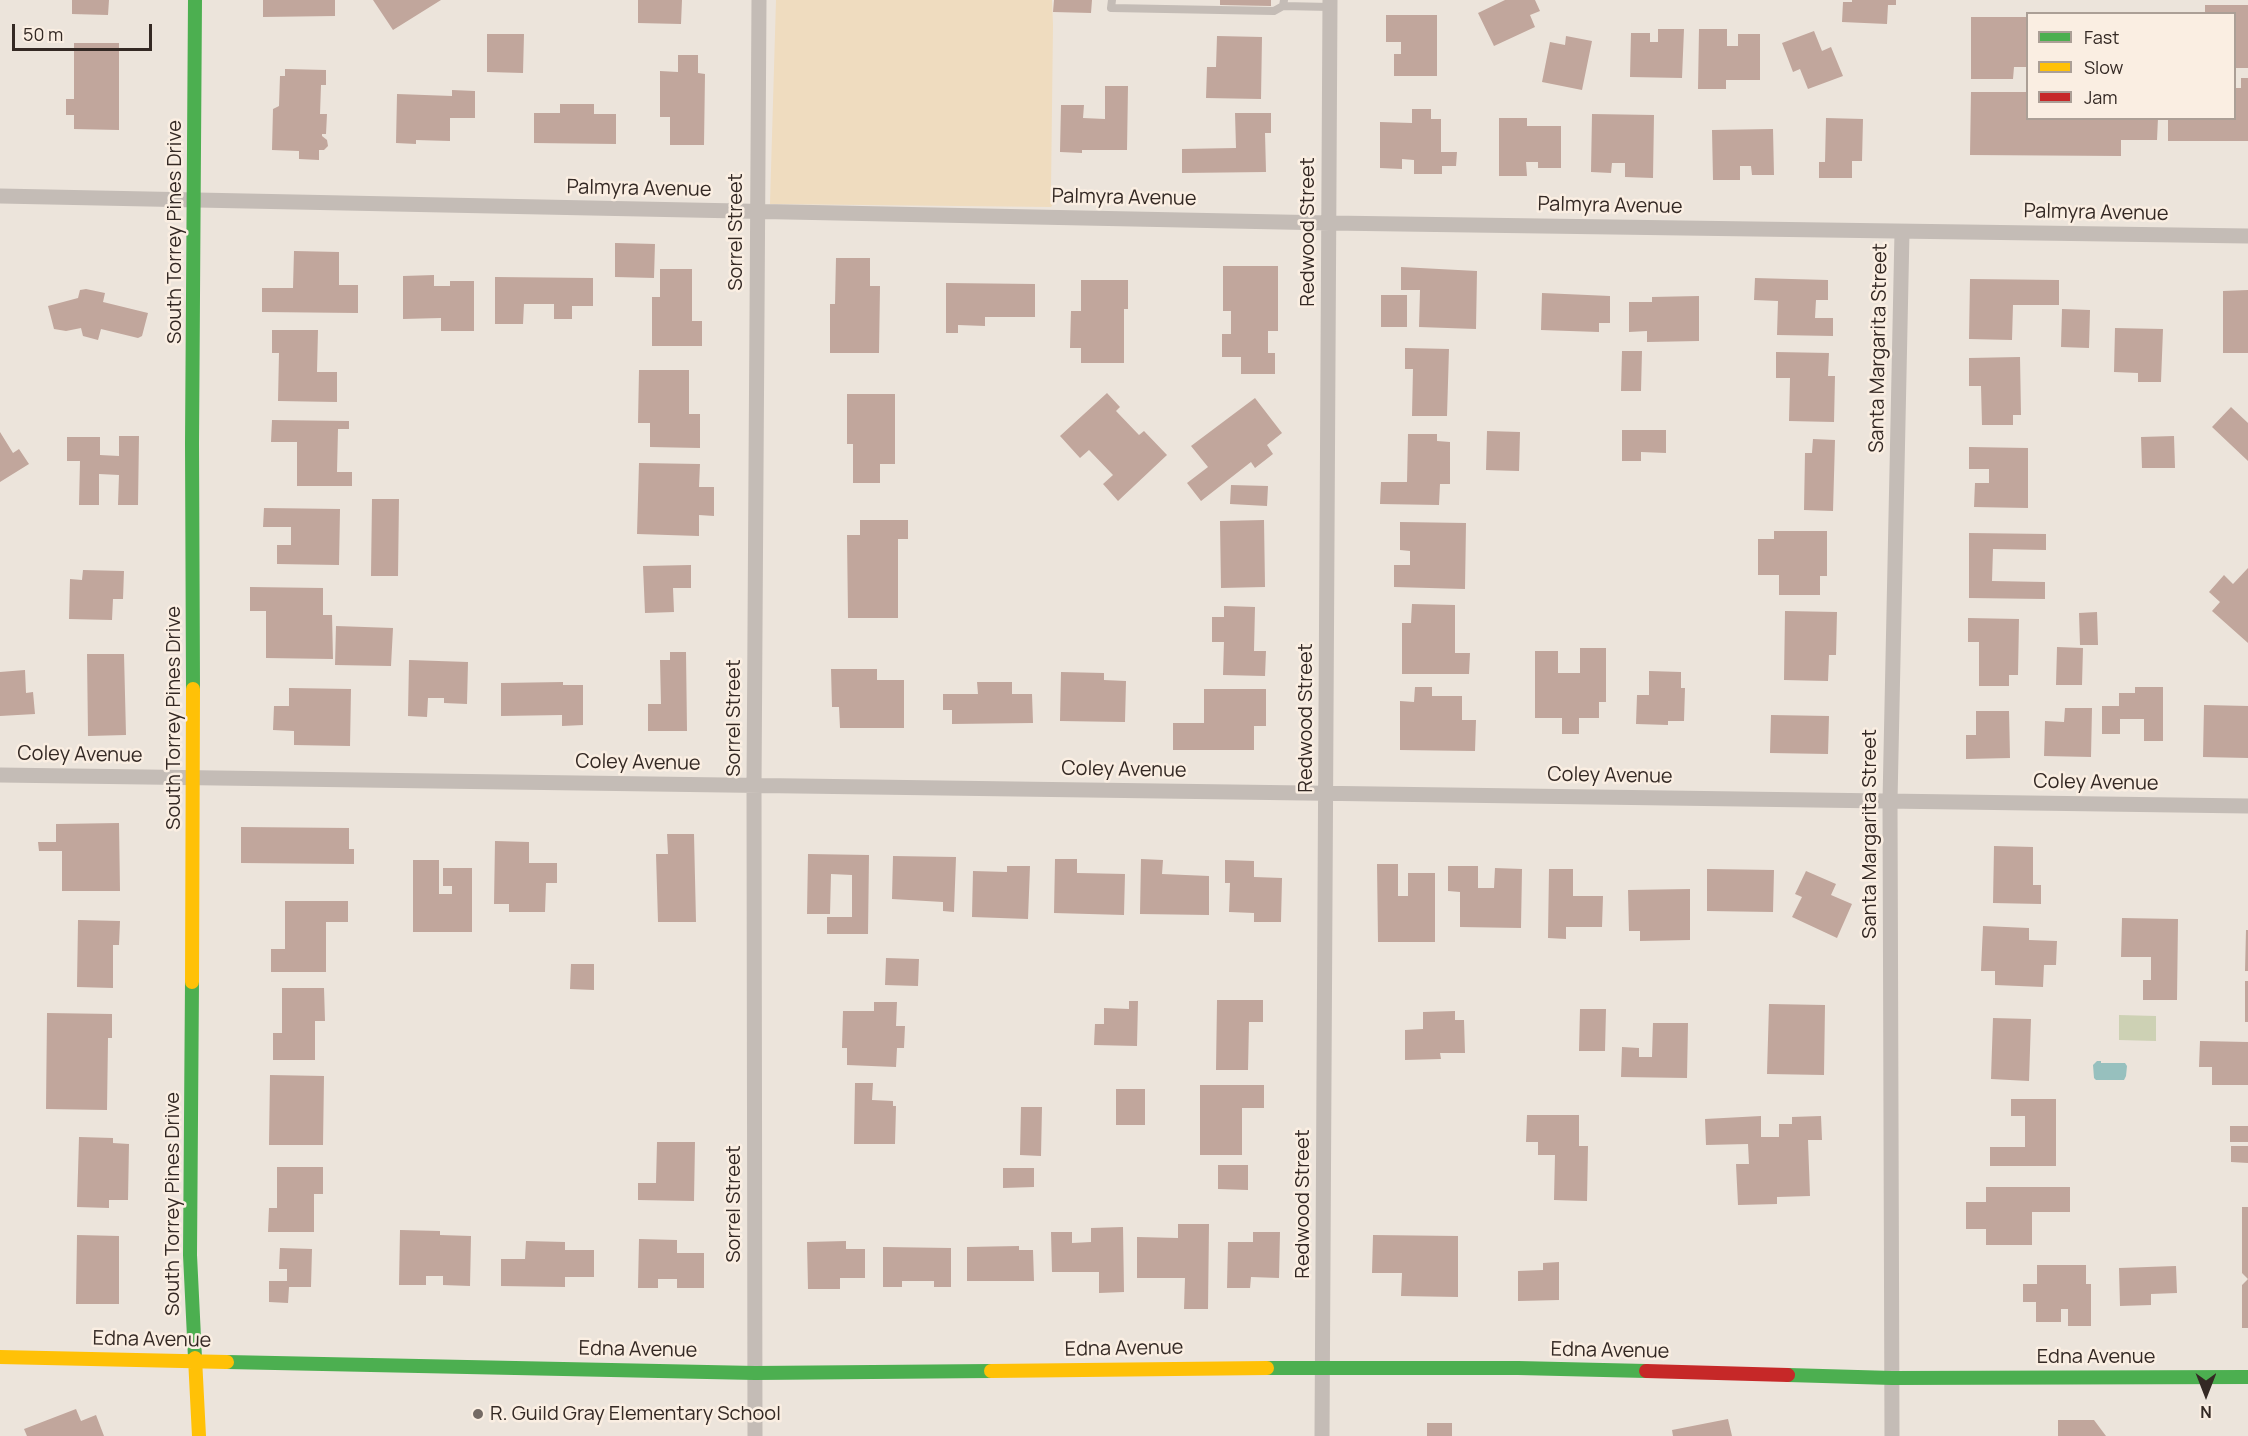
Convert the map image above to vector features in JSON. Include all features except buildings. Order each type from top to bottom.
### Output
[{"type":"street","name":"South Torrey Pines Drive","points":[[195,0],[192,443],[194,777],[190,1255],[199,1436]]},
{"type":"street","name":"Sorrel Street","points":[[754,1436],[754,786],[759,0]]},
{"type":"street","name":"Redwood Street","points":[[1322,1436],[1330,3]]},
{"type":"street","name":"Palmyra Avenue","points":[[0,196],[1330,223],[2248,236]]},
{"type":"street","name":"Santa Margarita Street","points":[[1892,1436],[1890,801],[1902,232]]},
{"type":"street","name":"Coley Avenue","points":[[0,775],[2248,806]]},
{"type":"street","name":"Edna Avenue","points":[[0,1357],[755,1373],[1323,1367],[1518,1368],[1892,1378],[2248,1377]]},
{"type":"lane","points":[[1112,0],[1111,8],[1274,11],[1283,3],[1330,3]]},
{"type":"green space","points":[[2119,1015],[2156,1016],[2156,1041],[2119,1040]]},
{"type":"sand","points":[[776,0],[1052,0],[1051,190],[1061,191],[1051,207],[770,204]]},
{"type":"water","points":[[2097,1061],[2125,1063],[2127,1066],[2124,1080],[2096,1080],[2093,1065]]},
{"type":"traffic: fast","points":[[193,689],[195,0]]},
{"type":"traffic: fast","points":[[192,982],[190,1255],[195,1358]]},
{"type":"traffic: fast","points":[[227,1362],[755,1373],[991,1371]]},
{"type":"traffic: fast","points":[[1267,1368],[1518,1368],[1646,1371]]},
{"type":"traffic: fast","points":[[1788,1375],[1892,1378],[2248,1377]]},
{"type":"traffic: slow","points":[[192,982],[193,689]]},
{"type":"traffic: slow","points":[[0,1357],[227,1362]]},
{"type":"traffic: slow","points":[[195,1358],[199,1436]]},
{"type":"traffic: slow","points":[[991,1371],[1267,1368]]},
{"type":"traffic: jam","points":[[1646,1371],[1788,1375]]},
{"type":"place","name":"R. Guild Gray Elementary School","points":[[478,1414]]}]
